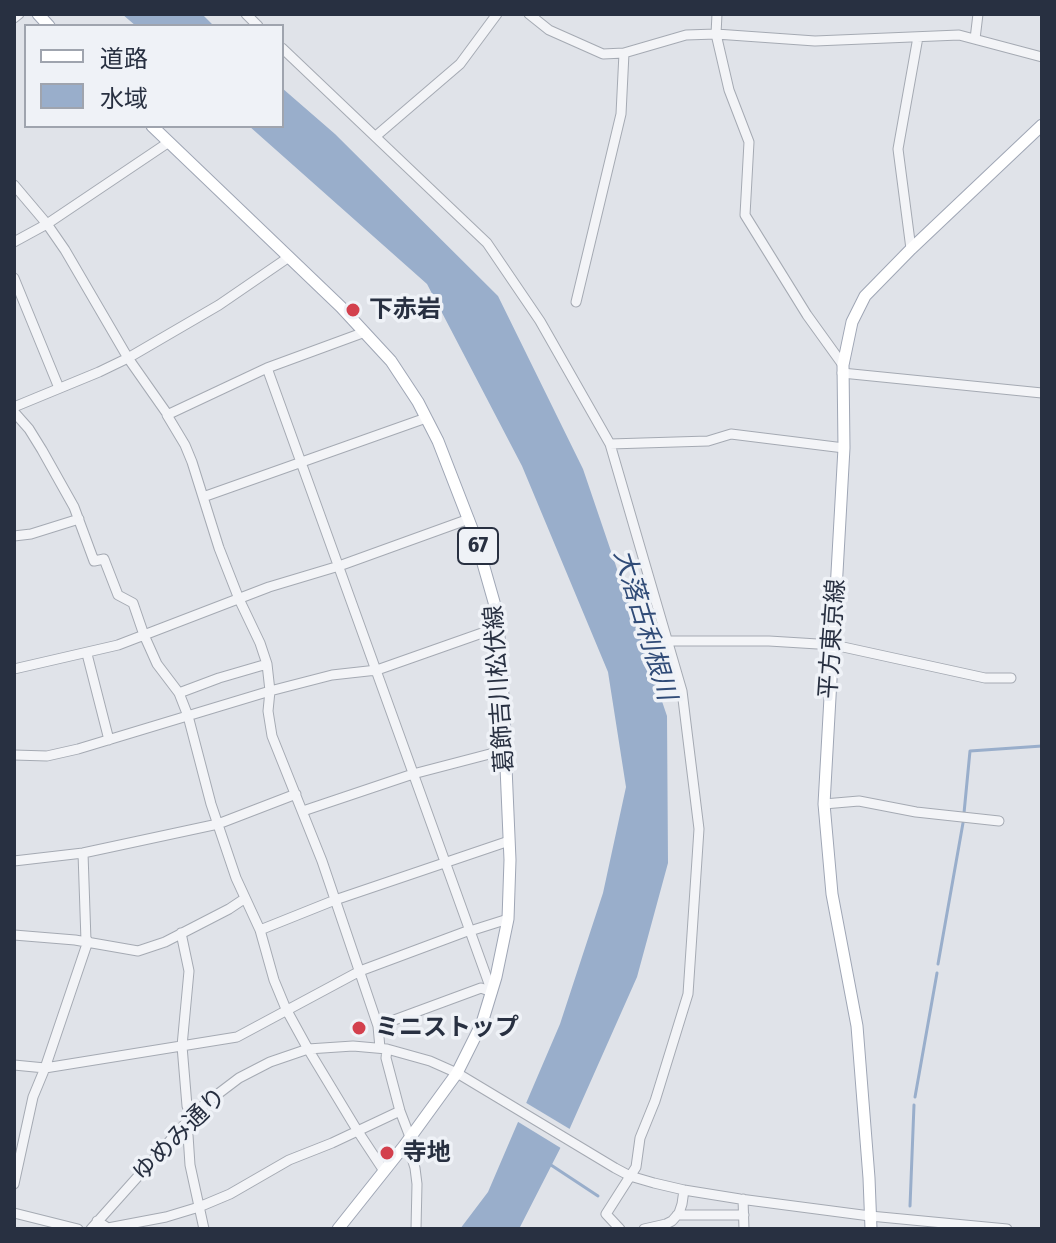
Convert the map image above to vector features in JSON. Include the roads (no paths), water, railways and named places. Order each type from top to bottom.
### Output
[{"type":"main road","name":"平方東京線","points":[[871,1229],[857,1026],[832,894],[824,804],[844,448],[842,369],[852,322],[865,296],[1042,125]]},
{"type":"main road","name":"葛飾吉川松伏線","points":[[154,128],[289,257],[391,361],[438,441],[469,519],[499,627],[509,841],[508,919],[492,992],[482,1023],[457,1073],[338,1229]]},
{"type":"street","points":[[14,18],[19,14]]},
{"type":"street","points":[[376,136],[460,64],[497,14]]},
{"type":"street","points":[[529,14],[549,30],[603,54],[624,53],[686,35],[815,41],[959,35],[1042,57]]},
{"type":"street","points":[[717,14],[716,34],[729,90],[749,142],[745,215],[842,369],[1042,393]]},
{"type":"street","points":[[975,39],[978,14]]},
{"type":"street","points":[[911,249],[898,149],[918,37]]},
{"type":"street","points":[[284,50],[487,243],[540,321],[610,444],[682,691],[699,829],[688,994],[655,1101],[640,1138],[636,1167],[606,1214],[620,1229]]},
{"type":"street","points":[[576,302],[621,114],[624,53]]},
{"type":"street","points":[[14,242],[47,224],[169,142]]},
{"type":"street","points":[[14,185],[65,250],[128,358],[168,415],[192,462],[239,599],[267,664],[272,736],[303,811],[378,1026],[415,1168],[416,1229]]},
{"type":"street","points":[[289,257],[219,305],[128,358],[15,406],[74,507],[94,561],[104,559],[118,595],[133,603],[157,664],[179,693],[218,824],[244,899],[260,930],[286,1009],[384,1171]]},
{"type":"street","points":[[14,278],[59,388]]},
{"type":"street","points":[[168,415],[267,368],[365,332]]},
{"type":"street","points":[[267,368],[492,992]]},
{"type":"street","points":[[203,497],[426,418]]},
{"type":"street","points":[[610,444],[708,441],[731,434],[844,448]]},
{"type":"street","points":[[14,536],[79,519]]},
{"type":"street","points":[[14,669],[118,645],[269,587],[339,566],[469,519]]},
{"type":"street","points":[[14,755],[47,756],[270,691],[332,675],[377,670],[499,627]]},
{"type":"street","points":[[666,641],[769,641],[834,645],[985,678],[1011,678]]},
{"type":"street","points":[[87,654],[109,740]]},
{"type":"street","points":[[179,693],[267,664]]},
{"type":"street","points":[[303,811],[413,774],[505,750]]},
{"type":"street","points":[[14,861],[83,853],[218,824],[296,794]]},
{"type":"street","points":[[824,804],[859,801],[916,812],[999,821]]},
{"type":"street","points":[[260,930],[335,900],[509,841]]},
{"type":"street","points":[[14,1184],[33,1097],[87,941],[83,853]]},
{"type":"street","points":[[14,935],[87,941],[138,951],[153,947],[244,899]]},
{"type":"street","points":[[14,1065],[45,1068],[237,1037],[360,971],[508,919]]},
{"type":"street","points":[[181,933],[189,971],[182,1046],[187,1106],[192,1116]]},
{"type":"street","points":[[378,1026],[481,988],[492,992]]},
{"type":"street","name":"ゆめみ通り","points":[[94,1225],[192,1116],[239,1078],[270,1062],[308,1049],[353,1046],[384,1048],[430,1061],[457,1073],[630,1176],[684,1190],[743,1199],[870,1216],[1007,1229]]},
{"type":"street","points":[[94,1225],[108,1228],[199,1207],[230,1194],[289,1160],[400,1111]]},
{"type":"street","points":[[181,1128],[188,1135],[190,1165],[204,1229]]},
{"type":"street","points":[[644,1229],[672,1221],[682,1204],[684,1190]]},
{"type":"street","points":[[743,1199],[744,1229]]},
{"type":"street","points":[[14,1213],[78,1229]]},
{"type":"street","points":[[677,1215],[744,1215]]},
{"type":"water","points":[[122,14],[202,14],[212,24],[134,24]]},
{"type":"water","points":[[284,90],[335,134],[498,296],[583,469],[667,716],[668,863],[637,977],[566,1137],[519,1229],[460,1229],[488,1192],[560,1024],[603,893],[626,787],[608,672],[522,466],[427,284],[251,128],[284,128]]},
{"type":"waterway","points":[[964,813],[970,751],[1042,746]]},
{"type":"waterway","points":[[938,964],[963,823]]},
{"type":"waterway","points":[[915,1097],[937,973]]},
{"type":"waterway","points":[[910,1206],[914,1105]]},
{"type":"waterway","points":[[551,1165],[598,1196]]},
{"type":"place","name":"下赤岩","points":[[353,310]]},
{"type":"place","name":"ミニストップ","points":[[359,1028]]},
{"type":"place","name":"寺地","points":[[387,1153]]},
{"type":"water label","name":"大落古利根川","points":[[644,625]]}]
